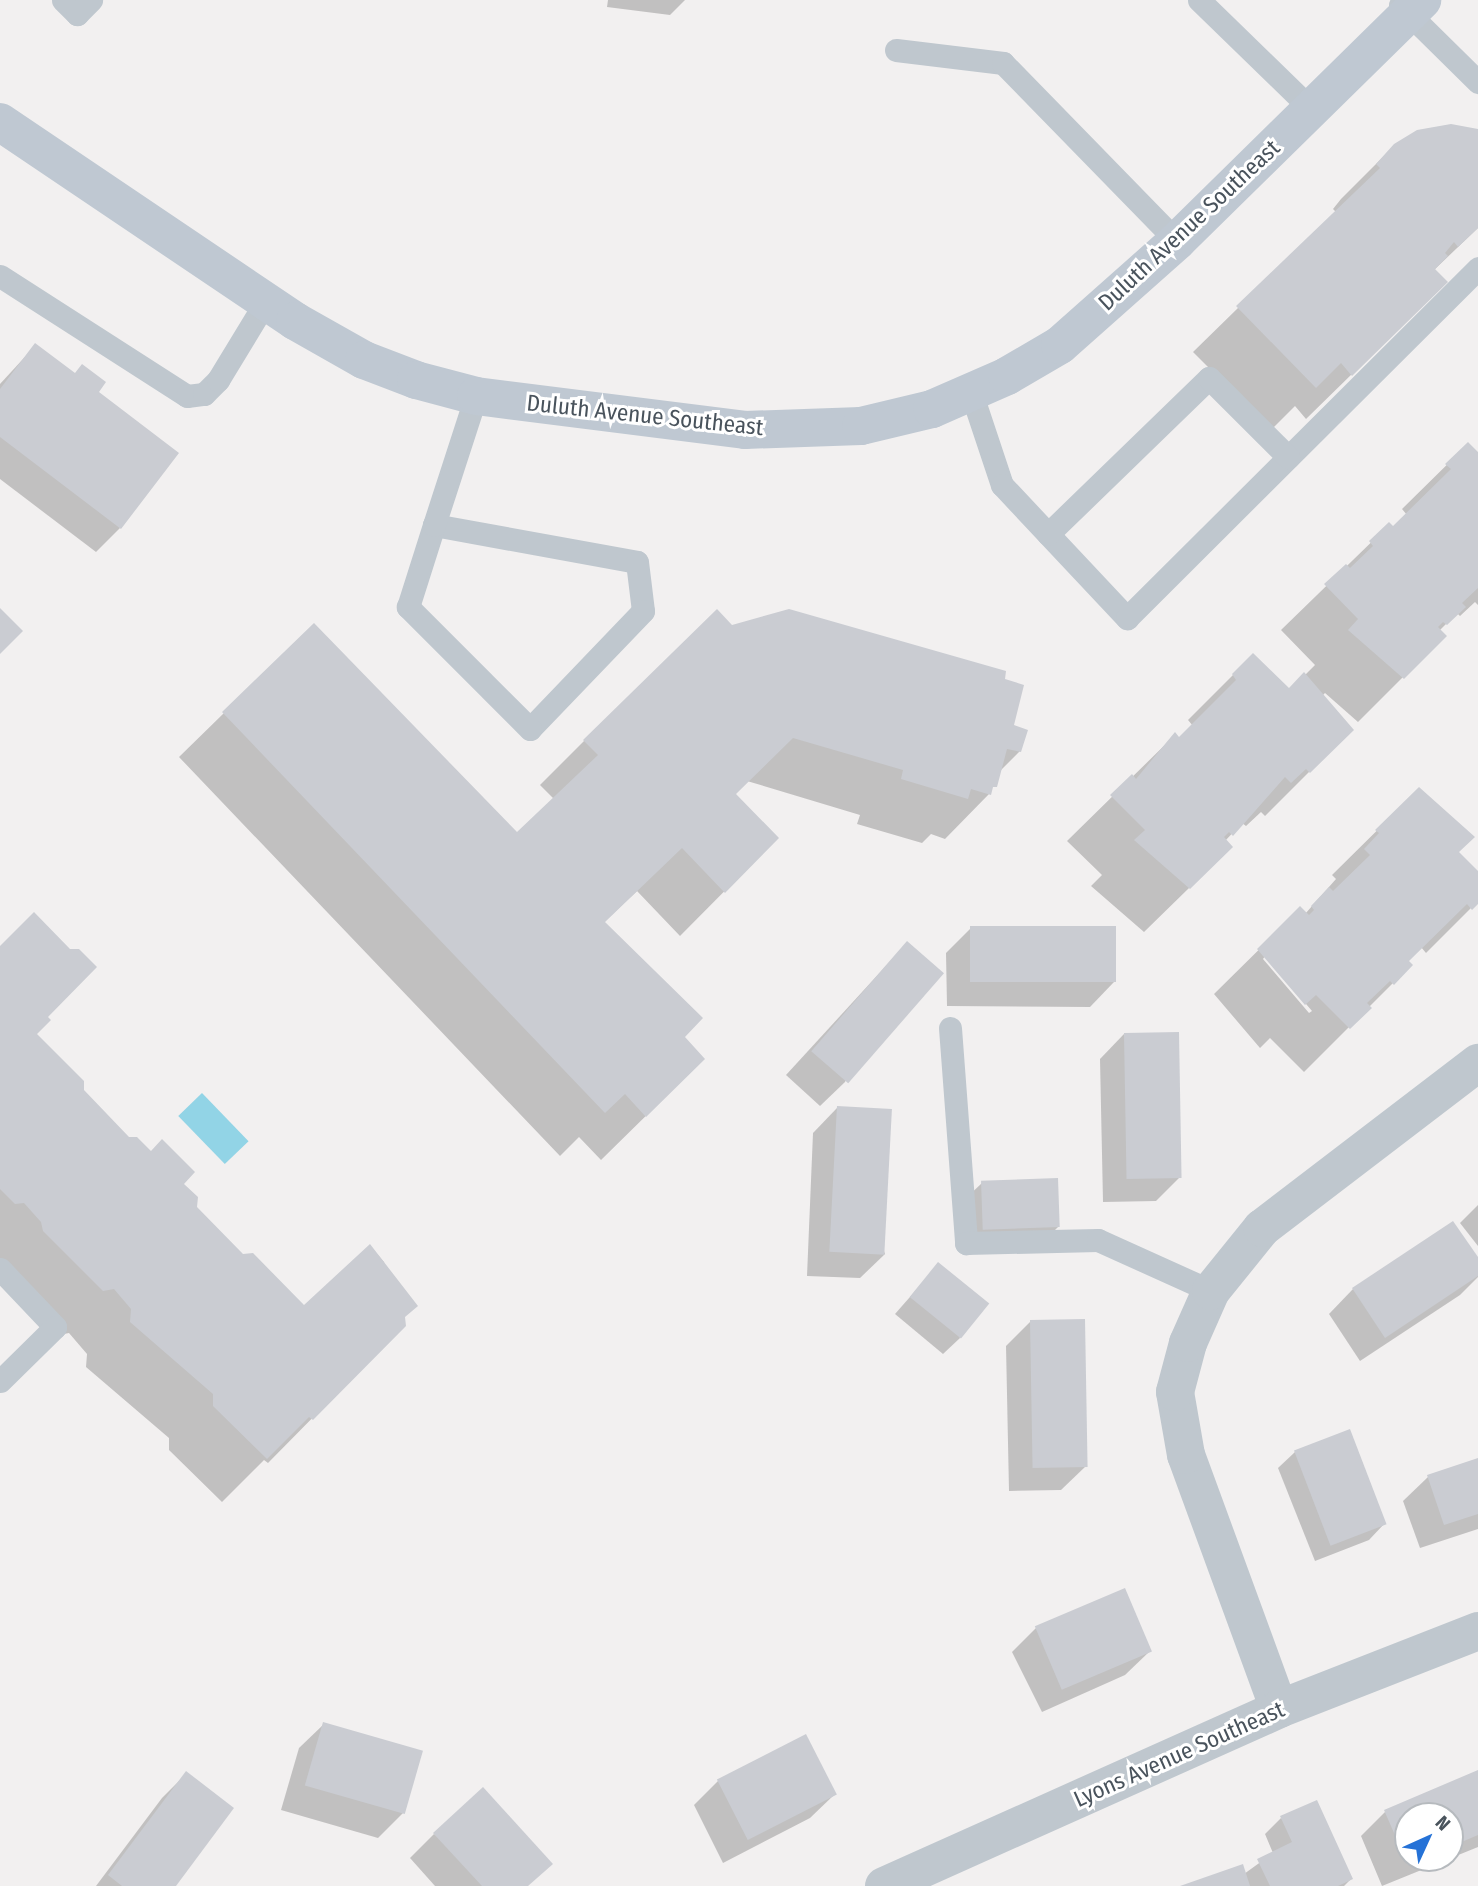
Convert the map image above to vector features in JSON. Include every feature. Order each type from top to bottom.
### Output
[{"type":"street","name":"Duluth Avenue Southeast","points":[[0,122],[266,301],[364,360],[476,396],[745,430],[861,426],[932,409],[971,392],[1060,345],[1177,241],[1311,109],[1409,4]]},
{"type":"street","points":[[1279,1709],[1185,1455],[1175,1392],[1188,1343],[1211,1291],[1262,1228],[1478,1063]]},
{"type":"street","name":"Lyons Avenue Southeast","points":[[884,1886],[1279,1709],[1478,1631]]},
{"type":"lane","points":[[64,0],[77,14],[91,0]]},
{"type":"lane","points":[[1212,4],[1311,109]]},
{"type":"lane","points":[[1409,4],[1478,82]]},
{"type":"lane","points":[[896,50],[1003,63],[1177,241]]},
{"type":"lane","points":[[971,392],[1002,485],[1127,618],[1478,268]]},
{"type":"lane","points":[[0,276],[187,396],[204,394],[218,380],[266,301]]},
{"type":"lane","points":[[1048,534],[1209,378],[1288,457]]},
{"type":"lane","points":[[434,525],[637,562],[643,611],[530,729],[408,607],[434,525],[476,396]]},
{"type":"lane","points":[[950,1028],[966,1243],[1098,1240],[1211,1291]]},
{"type":"lane","points":[[0,1269],[55,1327],[0,1381]]},
{"type":"water","points":[[202,1093],[249,1141],[225,1164],[178,1116]]},
{"type":"building","points":[[1451,124],[1478,129],[1478,228],[1458,247],[1454,242],[1445,253],[1448,256],[1435,269],[1448,282],[1352,376],[1341,363],[1316,388],[1236,306],[1380,168],[1376,164],[1394,144],[1417,130]]},
{"type":"building","points":[[35,343],[75,373],[82,364],[106,382],[99,392],[179,453],[121,529],[0,437],[0,389]]},
{"type":"building","points":[[1468,442],[1478,452],[1478,588],[1462,603],[1466,607],[1447,625],[1443,622],[1438,627],[1447,636],[1404,679],[1348,630],[1358,619],[1324,584],[1346,564],[1350,568],[1373,546],[1369,541],[1389,522],[1393,526],[1451,469],[1445,464]]},
{"type":"building","points":[[0,608],[23,631],[0,654]]},
{"type":"building","points":[[717,609],[732,625],[789,609],[1006,671],[1005,679],[1024,685],[1014,725],[1028,730],[1021,752],[1007,749],[997,787],[993,787],[991,795],[971,789],[968,799],[901,779],[903,770],[793,738],[736,794],[779,838],[725,893],[682,848],[605,922],[703,1018],[685,1037],[705,1059],[646,1117],[625,1094],[605,1113],[222,712],[314,623],[517,832],[598,755],[583,740]]},
{"type":"building","points":[[1253,653],[1289,688],[1304,672],[1354,730],[1310,773],[1306,769],[1291,783],[1285,777],[1233,836],[1229,832],[1224,837],[1233,847],[1190,889],[1134,840],[1145,830],[1110,795],[1132,774],[1136,779],[1175,732],[1179,737],[1236,680],[1232,674]]},
{"type":"building","points":[[1419,787],[1475,837],[1459,852],[1478,871],[1478,904],[1472,910],[1467,904],[1409,961],[1413,965],[1394,985],[1390,981],[1367,1003],[1372,1008],[1350,1029],[1316,995],[1305,1005],[1257,949],[1300,906],[1309,915],[1314,910],[1311,906],[1329,887],[1333,891],[1370,855],[1364,849],[1379,833],[1375,830]]},
{"type":"building","points":[[34,912],[70,949],[79,949],[97,967],[48,1017],[51,1020],[37,1034],[84,1081],[84,1090],[129,1137],[137,1137],[151,1151],[162,1139],[195,1172],[184,1184],[198,1197],[197,1207],[243,1254],[253,1253],[304,1305],[370,1244],[418,1306],[405,1317],[406,1326],[313,1420],[309,1417],[267,1459],[213,1406],[213,1394],[130,1322],[131,1309],[114,1289],[103,1291],[43,1231],[41,1222],[24,1203],[15,1204],[0,1189],[0,946]]},
{"type":"building","points":[[970,926],[1116,926],[1116,982],[970,982]]},
{"type":"building","points":[[907,941],[944,973],[848,1083],[811,1051]]},
{"type":"building","points":[[1179,1032],[1182,1178],[1127,1179],[1124,1033]]},
{"type":"building","points":[[837,1106],[892,1109],[884,1255],[829,1252]]},
{"type":"building","points":[[1058,1178],[1060,1227],[983,1230],[981,1181]]},
{"type":"building","points":[[1453,1221],[1478,1257],[1478,1276],[1385,1338],[1352,1288]]},
{"type":"building","points":[[938,1262],[989,1304],[961,1339],[910,1297]]},
{"type":"building","points":[[1085,1319],[1088,1467],[1033,1468],[1030,1320]]},
{"type":"building","points":[[1350,1429],[1387,1524],[1331,1546],[1294,1451]]},
{"type":"building","points":[[1478,1458],[1478,1514],[1444,1525],[1427,1475]]},
{"type":"building","points":[[1125,1588],[1152,1652],[1062,1690],[1035,1626]]},
{"type":"building","points":[[323,1722],[423,1751],[405,1814],[305,1785]]},
{"type":"building","points":[[806,1734],[837,1795],[748,1840],[717,1779]]},
{"type":"building","points":[[1478,1770],[1478,1835],[1464,1841],[1464,1802],[1403,1802]]},
{"type":"building","points":[[186,1771],[234,1808],[176,1886],[122,1886],[108,1875]]},
{"type":"building","points":[[483,1787],[553,1864],[528,1886],[482,1886],[433,1833]]},
{"type":"building","points":[[1317,1800],[1353,1879],[1338,1886],[1270,1886],[1257,1859],[1292,1842],[1280,1816]]},
{"type":"building","points":[[1394,1806],[1394,1833],[1384,1810]]},
{"type":"building","points":[[1243,1864],[1250,1886],[1180,1886]]}]
